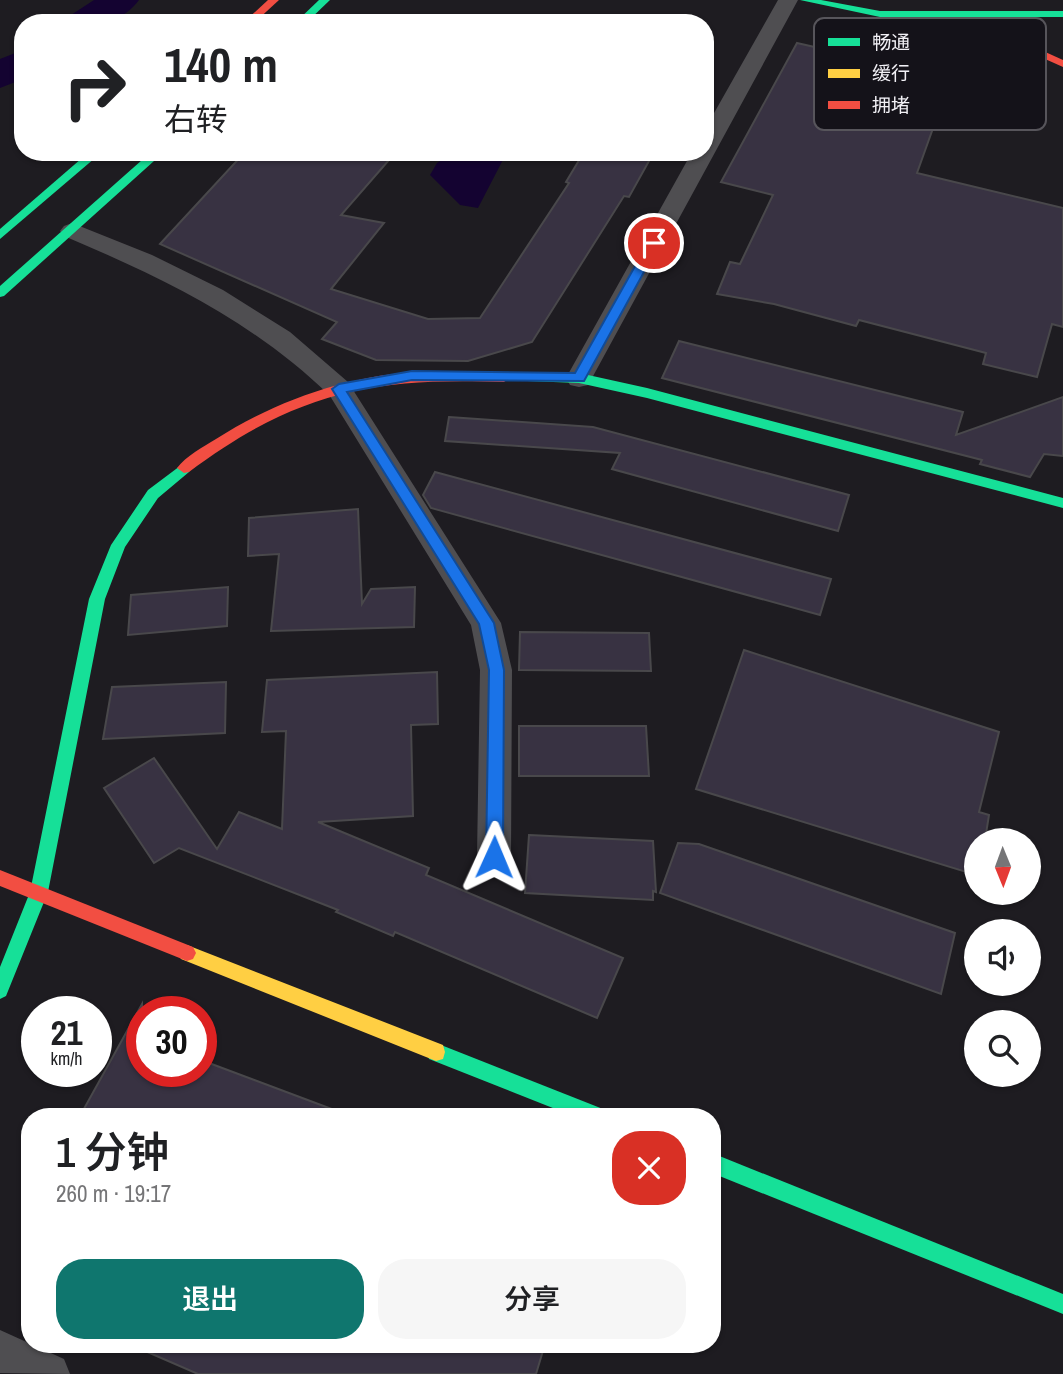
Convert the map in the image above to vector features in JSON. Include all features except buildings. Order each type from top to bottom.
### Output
[{"type":"street","points":[[258,14],[274,0]]},
{"type":"street","points":[[310,14],[325,0]]},
{"type":"street","points":[[714,135],[788,0]]},
{"type":"street","points":[[805,0],[880,14],[1063,14]]},
{"type":"street","points":[[908,0],[960,18]]},
{"type":"street","points":[[1046,56],[1063,64]]},
{"type":"street","points":[[0,235],[86,161]]},
{"type":"street","points":[[0,293],[148,161]]},
{"type":"street","points":[[579,378],[699,161]]},
{"type":"street","points":[[72,231],[160,266],[315,364],[339,389],[486,623],[496,670],[494,857]]},
{"type":"street","points":[[0,989],[39,892],[97,599],[118,545],[153,494],[201,455],[256,422],[298,402],[339,389],[412,376],[579,378],[647,393],[1063,503]]},
{"type":"street","points":[[0,878],[576,1108]]},
{"type":"street","points":[[721,1167],[1063,1304]]},
{"type":"street","points":[[0,1351],[49,1374]]},
{"type":"shaded area","points":[[502,161],[478,208],[460,205],[430,175],[437,163]]},
{"type":"waterway","points":[[98,14],[120,0]]},
{"type":"waterway","points":[[0,76],[14,67]]},
{"type":"traffic: fast","points":[[310,14],[325,0]]},
{"type":"traffic: fast","points":[[805,0],[880,14],[1063,14]]},
{"type":"traffic: fast","points":[[0,235],[86,161]]},
{"type":"traffic: fast","points":[[0,293],[148,161]]},
{"type":"traffic: fast","points":[[504,377],[579,378],[647,393],[1063,503]]},
{"type":"traffic: fast","points":[[0,990],[39,892],[97,599],[118,545],[153,494],[184,468]]},
{"type":"traffic: fast","points":[[436,1052],[576,1108]]},
{"type":"traffic: fast","points":[[721,1167],[1063,1304]]},
{"type":"traffic: slow","points":[[187,953],[436,1052]]},
{"type":"traffic: jam","points":[[258,14],[274,0]]},
{"type":"traffic: jam","points":[[1046,56],[1063,64]]},
{"type":"traffic: jam","points":[[184,468],[235,433],[263,418],[292,405],[352,385],[414,376],[504,377]]},
{"type":"traffic: jam","points":[[0,878],[187,953]]},
{"type":"route","points":[[494,857],[496,670],[486,623],[339,389],[412,376],[579,378],[654,243]]}]
